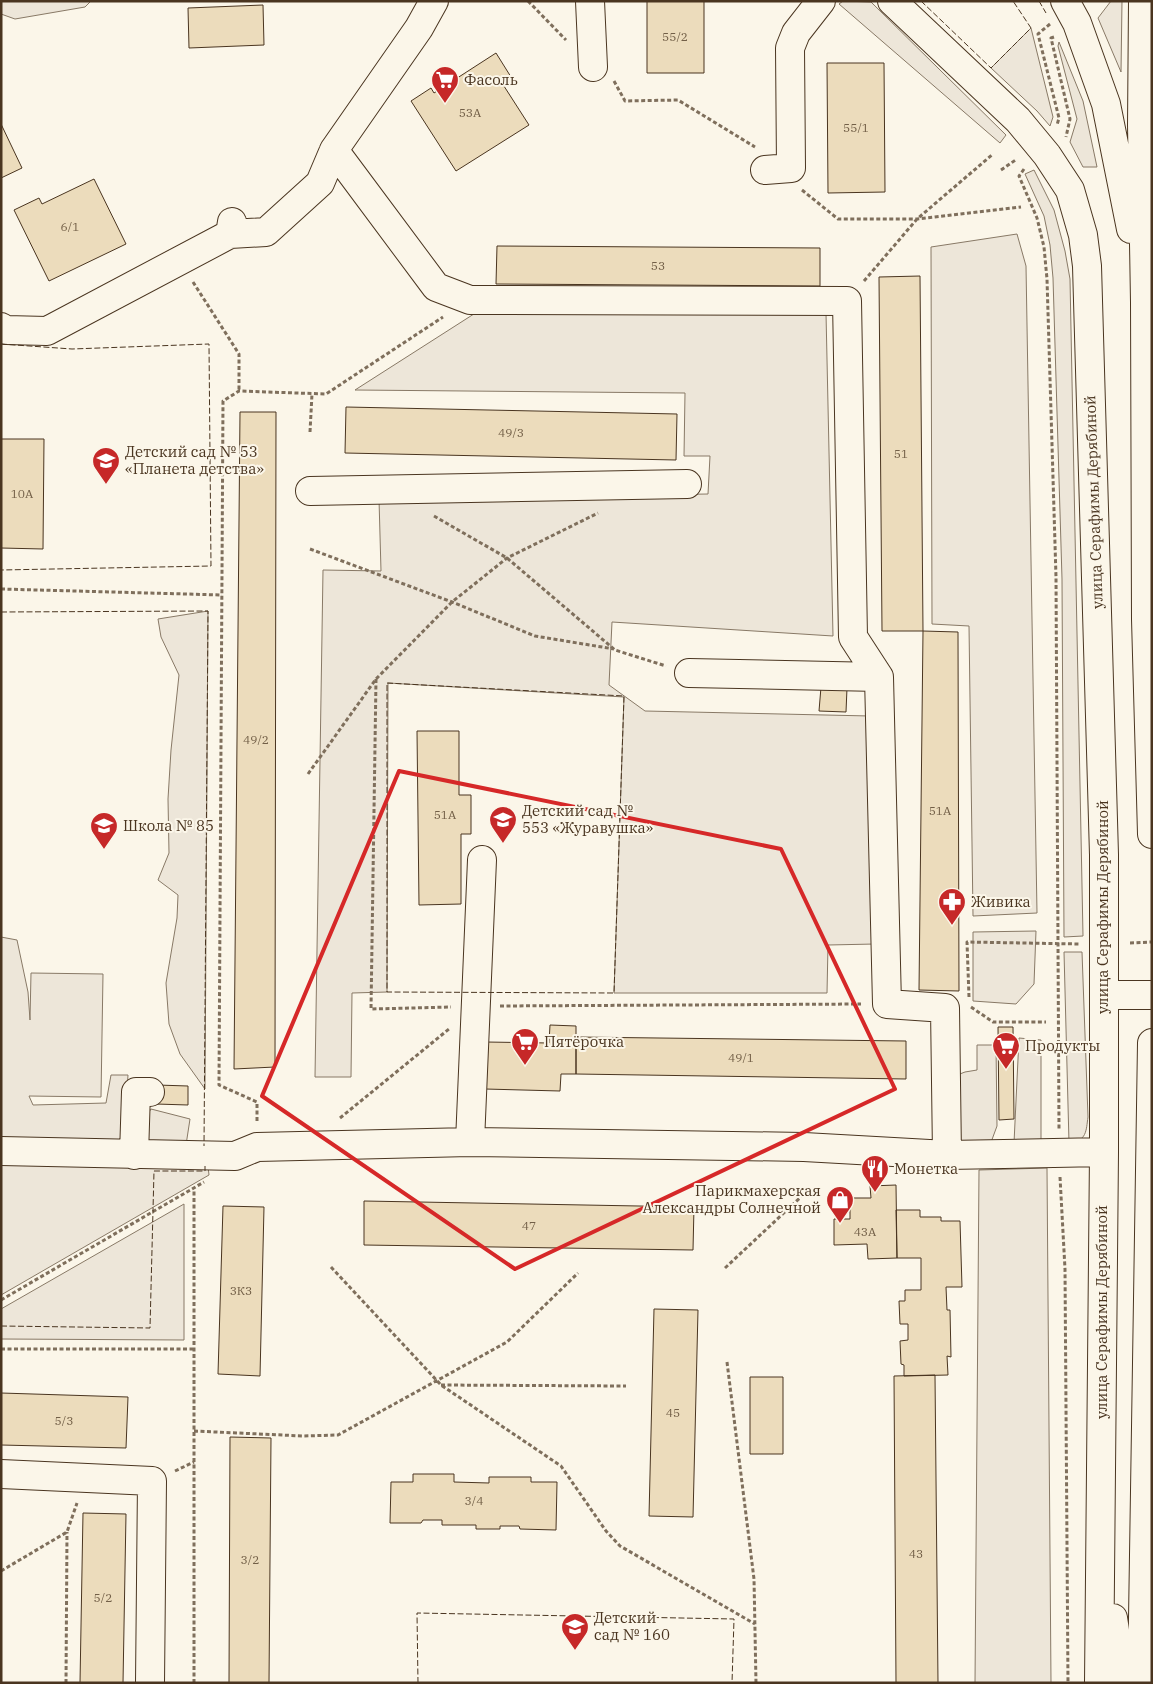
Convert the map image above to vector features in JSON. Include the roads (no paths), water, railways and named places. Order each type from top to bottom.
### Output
[{"type":"street","points":[[1,326],[6,330],[47,331],[180,260],[231,228],[266,232],[320,183],[334,150],[419,28],[434,1]]},
{"type":"street","points":[[590,1],[593,67]]},
{"type":"street","points":[[765,170],[791,168],[790,48],[796,33],[821,1]]},
{"type":"street","name":"улица Серафимы Дерябиной","points":[[892,1],[1018,120],[1043,149],[1070,190],[1083,235],[1087,266],[1104,855],[1104,1152],[1099,1683]]},
{"type":"street","points":[[1143,1],[1142,125],[1145,302],[1146,619],[1152,834]]},
{"type":"street","points":[[1071,12],[1106,104],[1145,302]]},
{"type":"street","points":[[334,150],[436,287],[470,300],[847,301],[853,637],[879,677],[887,1004],[945,1008],[947,1156]]},
{"type":"street","points":[[310,491],[687,484]]},
{"type":"street","points":[[689,673],[879,677]]},
{"type":"street","points":[[470,1142],[482,860]]},
{"type":"street","points":[[1104,995],[1152,996]]},
{"type":"street","points":[[1142,1683],[1152,1043]]},
{"type":"street","points":[[134,1154],[136,1092],[150,1092]]},
{"type":"street","points":[[1,1151],[235,1156],[257,1147],[470,1142],[804,1147],[947,1156],[1104,1152]]},
{"type":"street","points":[[1,1474],[152,1481],[150,1683]]},
{"type":"street","points":[[1101,1535],[1123,1683]]},
{"type":"place","name":"Фасоль","points":[[445,104]]},
{"type":"place","name":"Детский сад № 53 «Планета детства»","points":[[106,485]]},
{"type":"place","name":"Детский сад № 553 «Журавушка»","points":[[503,844]]},
{"type":"place","name":"Школа № 85","points":[[104,850]]},
{"type":"place","name":"Живика","points":[[952,926]]},
{"type":"place","name":"Пятёрочка","points":[[525,1066]]},
{"type":"place","name":"Продукты","points":[[1006,1070]]},
{"type":"place","name":"Монетка","points":[[875,1193]]},
{"type":"place","name":"Парикмахерская Александры Солнечной","points":[[840,1224]]},
{"type":"place","name":"Детский сад № 160","points":[[575,1651]]}]
